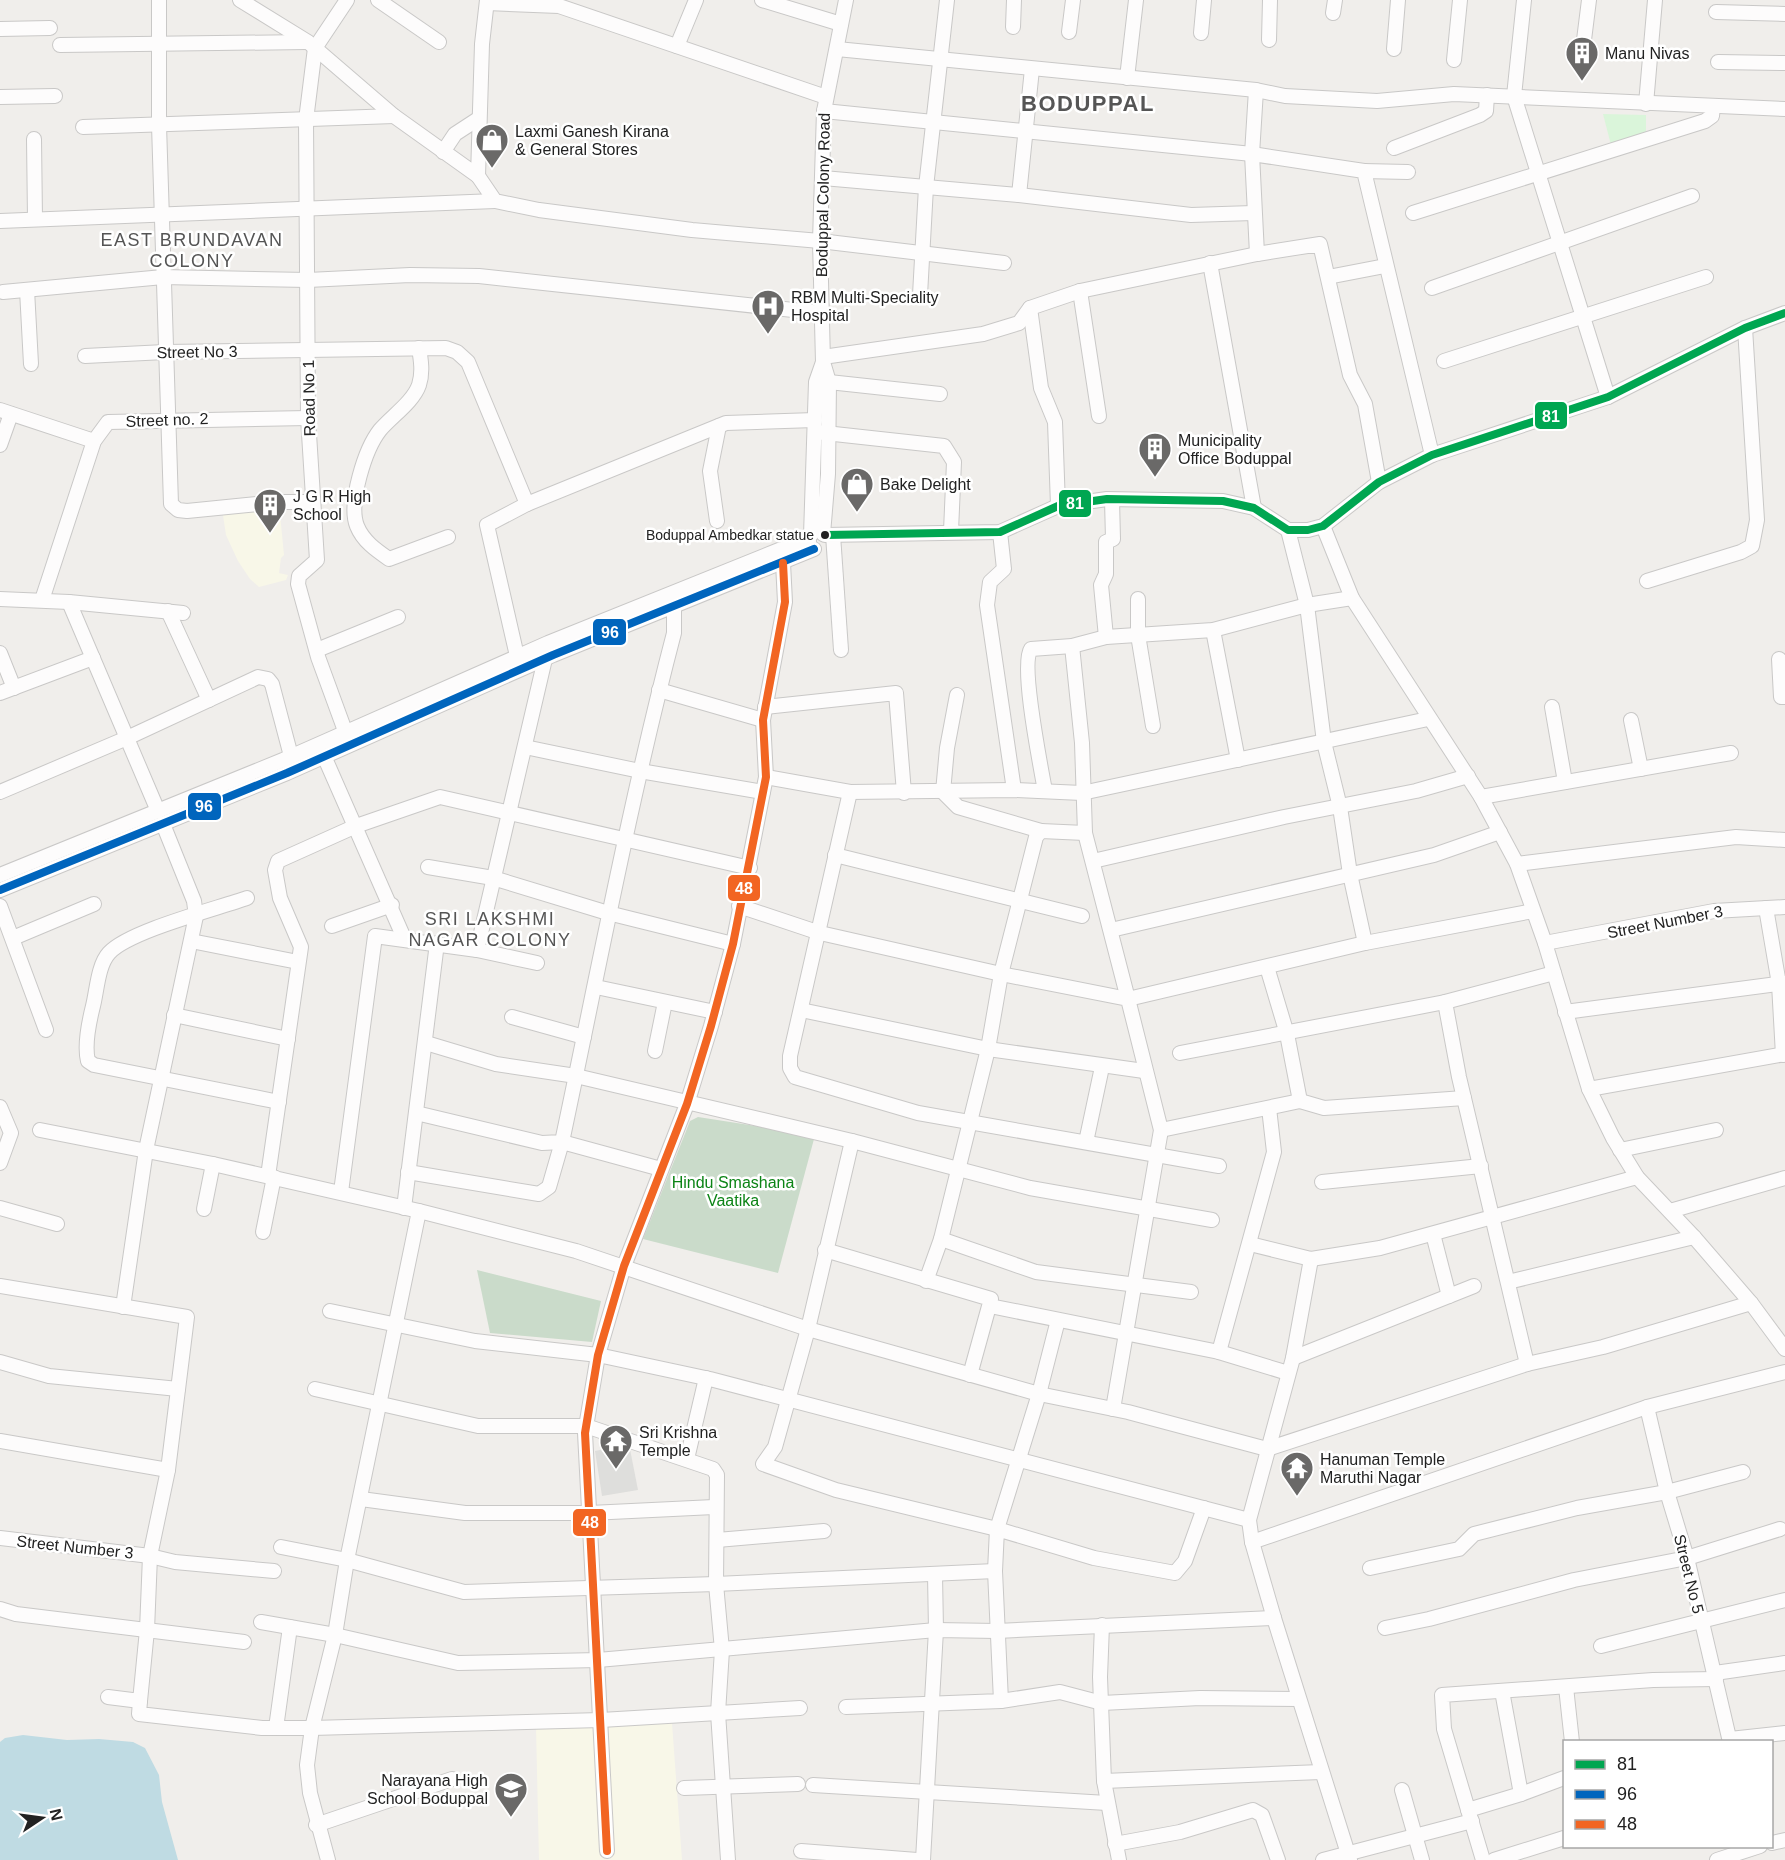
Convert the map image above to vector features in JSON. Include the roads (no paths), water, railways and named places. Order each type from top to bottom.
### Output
[{"type":"street","points":[[159,0],[159,125],[168,492],[174,508],[187,511],[277,502],[313,502]]},
{"type":"street","points":[[311,45],[347,0]]},
{"type":"street","points":[[378,0],[439,42]]},
{"type":"street","points":[[677,46],[696,0]]},
{"type":"street","points":[[762,0],[841,24]]},
{"type":"street","name":"Boduppal Colony Road","points":[[841,650],[819,538],[819,429],[816,382],[823,360],[820,241],[825,104],[846,0]]},
{"type":"street","points":[[920,295],[926,187],[947,0]]},
{"type":"street","points":[[1013,27],[1014,0]]},
{"type":"street","points":[[1070,32],[1073,0]]},
{"type":"street","points":[[1127,78],[1136,0]]},
{"type":"street","points":[[1201,33],[1204,0]]},
{"type":"street","points":[[1269,40],[1270,0]]},
{"type":"street","points":[[1394,49],[1398,0]]},
{"type":"street","points":[[1454,60],[1460,0]]},
{"type":"street","points":[[1524,0],[1514,96],[1608,397]]},
{"type":"street","points":[[1583,48],[1589,0]]},
{"type":"street","points":[[1646,104],[1655,0]]},
{"type":"street","points":[[478,176],[478,119],[487,2],[559,6],[677,46],[825,104],[933,123],[1252,154],[1363,171],[1408,172]]},
{"type":"street","points":[[248,3],[311,45],[394,117],[478,176],[495,201]]},
{"type":"street","points":[[1716,12],[1785,14]]},
{"type":"street","points":[[0,29],[50,28]]},
{"type":"street","points":[[60,45],[311,45]]},
{"type":"street","name":"Road No 1","points":[[311,45],[306,120],[305,208],[308,280],[308,418],[317,560],[299,576],[298,584],[317,650],[348,739]]},
{"type":"street","points":[[837,49],[1256,90],[1285,96],[1377,101],[1454,94],[1646,104],[1785,108]]},
{"type":"street","points":[[1718,62],[1785,63]]},
{"type":"street","points":[[1019,195],[1032,69]]},
{"type":"street","points":[[1256,90],[1252,154],[1253,213],[1257,254]]},
{"type":"street","points":[[1394,148],[1480,115],[1485,111],[1487,95]]},
{"type":"street","points":[[0,97],[55,96]]},
{"type":"street","points":[[1413,213],[1705,121],[1712,116],[1713,106]]},
{"type":"street","points":[[83,127],[394,117]]},
{"type":"street","points":[[443,152],[455,134],[478,119]]},
{"type":"street","points":[[34,139],[35,219]]},
{"type":"street","points":[[1363,171],[1432,455]]},
{"type":"street","points":[[823,178],[1019,195],[1191,215],[1253,213]]},
{"type":"street","points":[[1432,288],[1692,196]]},
{"type":"street","points":[[0,220],[495,201],[539,210],[692,230],[820,241],[1004,263]]},
{"type":"street","points":[[819,429],[829,382],[823,360],[983,334],[1019,323],[1030,308],[1080,291],[1210,263],[1320,244],[1350,375],[1365,404],[1379,482]]},
{"type":"street","points":[[1210,263],[1254,508]]},
{"type":"street","points":[[1328,278],[1385,266]]},
{"type":"street","points":[[3,292],[163,277],[308,280],[411,275],[479,276],[821,313]]},
{"type":"street","points":[[1444,361],[1706,277]]},
{"type":"street","points":[[27,290],[32,364]]},
{"type":"street","points":[[1080,291],[1099,416]]},
{"type":"street","points":[[1030,308],[1041,388],[1055,422],[1058,506]]},
{"type":"street","points":[[0,890],[161,818],[291,756],[348,739],[545,659],[674,600],[819,538],[951,531],[1000,532],[1058,506],[1112,500],[1223,501],[1254,508],[1288,530],[1308,530],[1323,526],[1379,482],[1432,455],[1608,397],[1745,328],[1785,313]]},
{"type":"street","points":[[1647,581],[1742,552],[1752,546],[1757,520],[1745,328]]},
{"type":"street","points":[[419,348],[421,375],[419,385],[379,432],[363,461],[355,516],[364,538],[389,559],[448,537]]},
{"type":"street","name":"Street No 3","points":[[85,356],[165,352],[446,348],[457,352],[468,362],[512,473],[527,504]]},
{"type":"street","points":[[829,382],[940,394]]},
{"type":"street","points":[[0,445],[5,412],[94,441]]},
{"type":"street","name":"Street no. 2","points":[[42,600],[94,441],[108,422],[166,419],[308,418]]},
{"type":"street","points":[[517,656],[487,525],[527,504],[719,426],[762,420],[944,446],[954,462],[951,531]]},
{"type":"street","points":[[717,521],[710,471],[719,426]]},
{"type":"street","points":[[1106,637],[1101,585],[1106,574],[1106,542],[1113,539],[1112,500]]},
{"type":"street","points":[[1323,526],[1352,598],[1428,719],[1481,797],[1516,864],[1545,943],[1589,1089],[1620,1150],[1637,1177],[1694,1237],[1751,1303],[1785,1349]]},
{"type":"street","points":[[1288,530],[1307,605],[1324,742],[1340,807],[1350,874],[1365,943]]},
{"type":"street","points":[[1000,532],[1004,569],[990,582],[987,605],[1014,790]]},
{"type":"street","points":[[0,875],[161,818],[324,756],[348,739],[517,656],[783,563],[819,538]]},
{"type":"street","points":[[607,1851],[586,1426],[598,1355],[624,1266],[687,1104],[733,944],[750,868],[755,828],[766,777],[764,713],[785,602],[783,563]]},
{"type":"street","points":[[1045,791],[1029,687],[1027,655],[1031,650],[1038,647],[1072,646],[1106,637],[1214,630],[1307,605],[1352,598]]},
{"type":"street","points":[[0,599],[42,600],[176,612],[209,700]]},
{"type":"street","points":[[1138,599],[1138,635],[1153,726]]},
{"type":"street","points":[[408,1172],[538,1194],[549,1187],[562,1142],[596,987],[608,913],[640,771],[674,633],[674,600]]},
{"type":"street","points":[[69,602],[161,818],[194,901],[196,916],[146,1150],[123,1307]]},
{"type":"street","points":[[317,650],[398,617]]},
{"type":"street","points":[[1214,630],[1238,760]]},
{"type":"street","points":[[1072,646],[1082,743],[1085,833],[1094,861],[1144,1071],[1161,1130],[1113,1409]]},
{"type":"street","points":[[0,653],[14,688]]},
{"type":"street","points":[[0,693],[93,658]]},
{"type":"street","points":[[477,950],[545,659]]},
{"type":"street","points":[[1779,659],[1781,697],[1785,697]]},
{"type":"street","points":[[0,792],[127,738],[258,677],[268,679],[272,684],[291,756]]},
{"type":"street","points":[[659,690],[764,713],[896,693],[904,793]]},
{"type":"street","points":[[943,792],[947,748],[957,695]]},
{"type":"street","points":[[1552,708],[1565,782]]},
{"type":"street","points":[[766,777],[850,792],[1014,790],[1082,793],[1428,719]]},
{"type":"street","points":[[1631,720],[1641,769]]},
{"type":"street","points":[[525,747],[640,771],[763,792]]},
{"type":"street","points":[[1481,797],[1731,753]]},
{"type":"street","points":[[324,756],[392,905],[404,938]]},
{"type":"street","points":[[1094,861],[1284,817],[1340,807],[1468,776]]},
{"type":"street","points":[[850,792],[820,933],[790,1056],[790,1068],[795,1077],[918,1113],[1156,1153],[1219,1166]]},
{"type":"street","points":[[943,792],[958,807],[1041,831],[1085,833]]},
{"type":"street","points":[[263,1232],[300,946],[280,898],[275,870],[278,861],[356,826],[440,797],[750,868]]},
{"type":"street","points":[[926,1281],[941,1239],[988,1049],[1001,974],[1036,837],[1041,831]]},
{"type":"street","points":[[1111,930],[1434,855],[1500,832]]},
{"type":"street","points":[[1516,864],[1736,837],[1785,840]]},
{"type":"street","points":[[835,855],[1082,916]]},
{"type":"street","points":[[428,867],[493,878],[608,913],[733,944]]},
{"type":"street","points":[[247,898],[150,931],[120,945],[109,953],[104,962],[90,1018],[88,1061],[94,1065],[161,1080],[279,1102]]},
{"type":"street","points":[[13,938],[94,904]]},
{"type":"street","points":[[332,926],[392,905]]},
{"type":"street","points":[[0,906],[46,1030]]},
{"type":"street","points":[[740,906],[820,933],[1001,974],[1128,999],[1365,943],[1533,911]]},
{"type":"street","name":"Street Number 3","points":[[1545,943],[1714,910],[1785,907]]},
{"type":"street","points":[[1589,1089],[1784,1054],[1782,983],[1766,908]]},
{"type":"street","points":[[341,1192],[372,943],[375,936],[437,943],[537,963]]},
{"type":"street","points":[[191,941],[298,962]]},
{"type":"street","points":[[405,1208],[437,943]]},
{"type":"street","points":[[1267,967],[1287,1034],[1300,1101]]},
{"type":"street","points":[[1180,1053],[1445,1002],[1554,973]]},
{"type":"street","points":[[1565,1012],[1782,983]]},
{"type":"street","points":[[596,987],[715,1012]]},
{"type":"street","points":[[655,1051],[665,1002]]},
{"type":"street","points":[[1445,1002],[1464,1098],[1527,1364]]},
{"type":"street","points":[[801,1010],[988,1049],[1102,1067],[1144,1071]]},
{"type":"street","points":[[174,1015],[288,1039]]},
{"type":"street","points":[[512,1017],[584,1037]]},
{"type":"street","points":[[426,1042],[496,1064],[576,1076],[687,1104],[852,1141],[1030,1188],[1212,1220]]},
{"type":"street","points":[[1086,1142],[1102,1067]]},
{"type":"street","points":[[1161,1130],[1300,1101],[1324,1108],[1464,1098]]},
{"type":"street","points":[[0,1107],[11,1133],[0,1163]]},
{"type":"street","points":[[1219,1352],[1274,1152],[1269,1108]]},
{"type":"street","points":[[416,1113],[542,1143],[562,1142],[661,1169]]},
{"type":"street","points":[[40,1130],[271,1176],[419,1211],[624,1266],[808,1329],[970,1375],[1267,1449],[1527,1364],[1603,1347],[1751,1303]]},
{"type":"street","points":[[1620,1150],[1716,1130]]},
{"type":"street","points":[[852,1141],[808,1329],[775,1447],[763,1464],[836,1490],[997,1529],[1094,1557],[1175,1573],[1185,1561],[1204,1508]]},
{"type":"street","points":[[204,1209],[213,1164]]},
{"type":"street","points":[[1322,1182],[1480,1166]]},
{"type":"street","points":[[1250,1244],[1311,1259],[1380,1248],[1492,1219],[1637,1177]]},
{"type":"street","points":[[1670,1211],[1785,1178]]},
{"type":"street","points":[[0,1208],[57,1224]]},
{"type":"street","points":[[328,1860],[316,1824],[307,1765],[312,1728],[335,1635],[347,1560],[419,1211]]},
{"type":"street","points":[[1433,1234],[1449,1296]]},
{"type":"street","points":[[1508,1282],[1694,1237]]},
{"type":"street","points":[[941,1239],[1036,1272],[1191,1292]]},
{"type":"street","points":[[825,1250],[991,1299],[970,1375]]},
{"type":"street","points":[[1311,1259],[1293,1358],[1249,1520],[1252,1542],[1298,1699],[1349,1856]]},
{"type":"street","points":[[0,1286],[187,1317],[168,1470],[150,1556],[147,1630],[139,1714],[276,1728],[312,1728],[601,1720],[800,1708]]},
{"type":"street","points":[[1293,1358],[1474,1286]]},
{"type":"street","points":[[990,1306],[1219,1352],[1288,1373]]},
{"type":"street","points":[[330,1311],[476,1341],[598,1355],[706,1378],[1249,1520]]},
{"type":"street","points":[[1001,1701],[995,1571],[997,1529],[1039,1394],[1058,1320]]},
{"type":"street","points":[[0,1362],[49,1376],[178,1389]]},
{"type":"street","points":[[1252,1542],[1647,1407],[1785,1372]]},
{"type":"street","points":[[687,1459],[706,1378]]},
{"type":"street","points":[[315,1389],[478,1426],[586,1426],[709,1466],[717,1475],[714,1507],[717,1540],[716,1584],[722,1650],[718,1713],[728,1860]]},
{"type":"street","name":"Street No 5","points":[[1647,1407],[1667,1492],[1687,1558],[1730,1740]]},
{"type":"street","points":[[0,1441],[168,1470]]},
{"type":"street","points":[[1370,1568],[1459,1549],[1474,1534],[1577,1508],[1667,1492],[1743,1472]]},
{"type":"street","points":[[361,1499],[465,1513],[590,1513],[714,1507]]},
{"type":"street","points":[[1385,1628],[1429,1619],[1574,1580],[1687,1558],[1780,1529]]},
{"type":"street","points":[[717,1540],[824,1531]]},
{"type":"street","name":"Street Number 3","points":[[0,1538],[150,1556],[175,1562],[274,1571]]},
{"type":"street","points":[[281,1547],[347,1560],[464,1592],[716,1584],[995,1571]]},
{"type":"street","points":[[923,1860],[929,1791],[936,1630],[935,1575]]},
{"type":"street","points":[[1601,1646],[1785,1600]]},
{"type":"street","points":[[0,1609],[16,1614],[244,1642]]},
{"type":"street","points":[[261,1622],[335,1635],[458,1663],[598,1660],[936,1630],[997,1631],[1102,1624],[1274,1618]]},
{"type":"street","points":[[1102,1624],[1104,1781],[1119,1860]]},
{"type":"street","points":[[276,1728],[290,1627]]},
{"type":"street","points":[[1483,1860],[1444,1729],[1442,1695],[1716,1676],[1785,1664]]},
{"type":"street","points":[[1566,1687],[1572,1740]]},
{"type":"street","points":[[1502,1691],[1521,1794]]},
{"type":"street","points":[[846,1707],[1001,1701],[1060,1692],[1102,1703],[1200,1698],[1298,1699]]},
{"type":"street","points":[[108,1697],[140,1701]]},
{"type":"street","points":[[1730,1740],[1785,1733]]},
{"type":"street","points":[[1104,1781],[1321,1772]]},
{"type":"street","points":[[1323,1860],[1349,1856],[1414,1836],[1563,1778]]},
{"type":"street","points":[[316,1824],[452,1779]]},
{"type":"street","points":[[684,1788],[798,1784]]},
{"type":"street","points":[[813,1785],[1107,1803]]},
{"type":"street","points":[[1402,1790],[1422,1860]]},
{"type":"street","points":[[1115,1844],[1180,1832],[1254,1810],[1263,1815],[1278,1860]]},
{"type":"street","points":[[1494,1860],[1563,1838]]},
{"type":"street","points":[[1717,1860],[1756,1848]]},
{"type":"street","points":[[801,1851],[917,1860]]},
{"type":"water","points":[[23,1735],[67,1740],[99,1739],[133,1742],[145,1748],[159,1775],[162,1802],[178,1860],[0,1860],[0,1742],[5,1738]]},
{"type":"place","name":"Manu Nivas","points":[[1582,82]]},
{"type":"place","name":"Laxmi Ganesh Kirana & General Stores","points":[[492,169]]},
{"type":"place","name":"RBM Multi-Speciality Hospital","points":[[768,335]]},
{"type":"place","name":"Municipality Office Boduppal","points":[[1155,478]]},
{"type":"place","name":"Bake Delight","points":[[857,513]]},
{"type":"place","name":"J G R High School","points":[[270,534]]},
{"type":"place","name":"Boduppal Ambedkar statue","points":[[825,535]]},
{"type":"place","name":"Sri Krishna Temple","points":[[616,1470]]},
{"type":"place","name":"Hanuman Temple Maruthi Nagar","points":[[1297,1497]]},
{"type":"place","name":"Narayana High School Boduppal","points":[[511,1818]]},
{"type":"district","name":"BODUPPAL","points":[[1088,103]]},
{"type":"district","name":"EAST BRUNDAVAN COLONY","points":[[192,250]]},
{"type":"district","name":"SRI LAKSHMI NAGAR COLONY","points":[[490,929]]},
{"type":"park label","name":"Hindu Smashana Vaatika","points":[[733,1191]]}]
